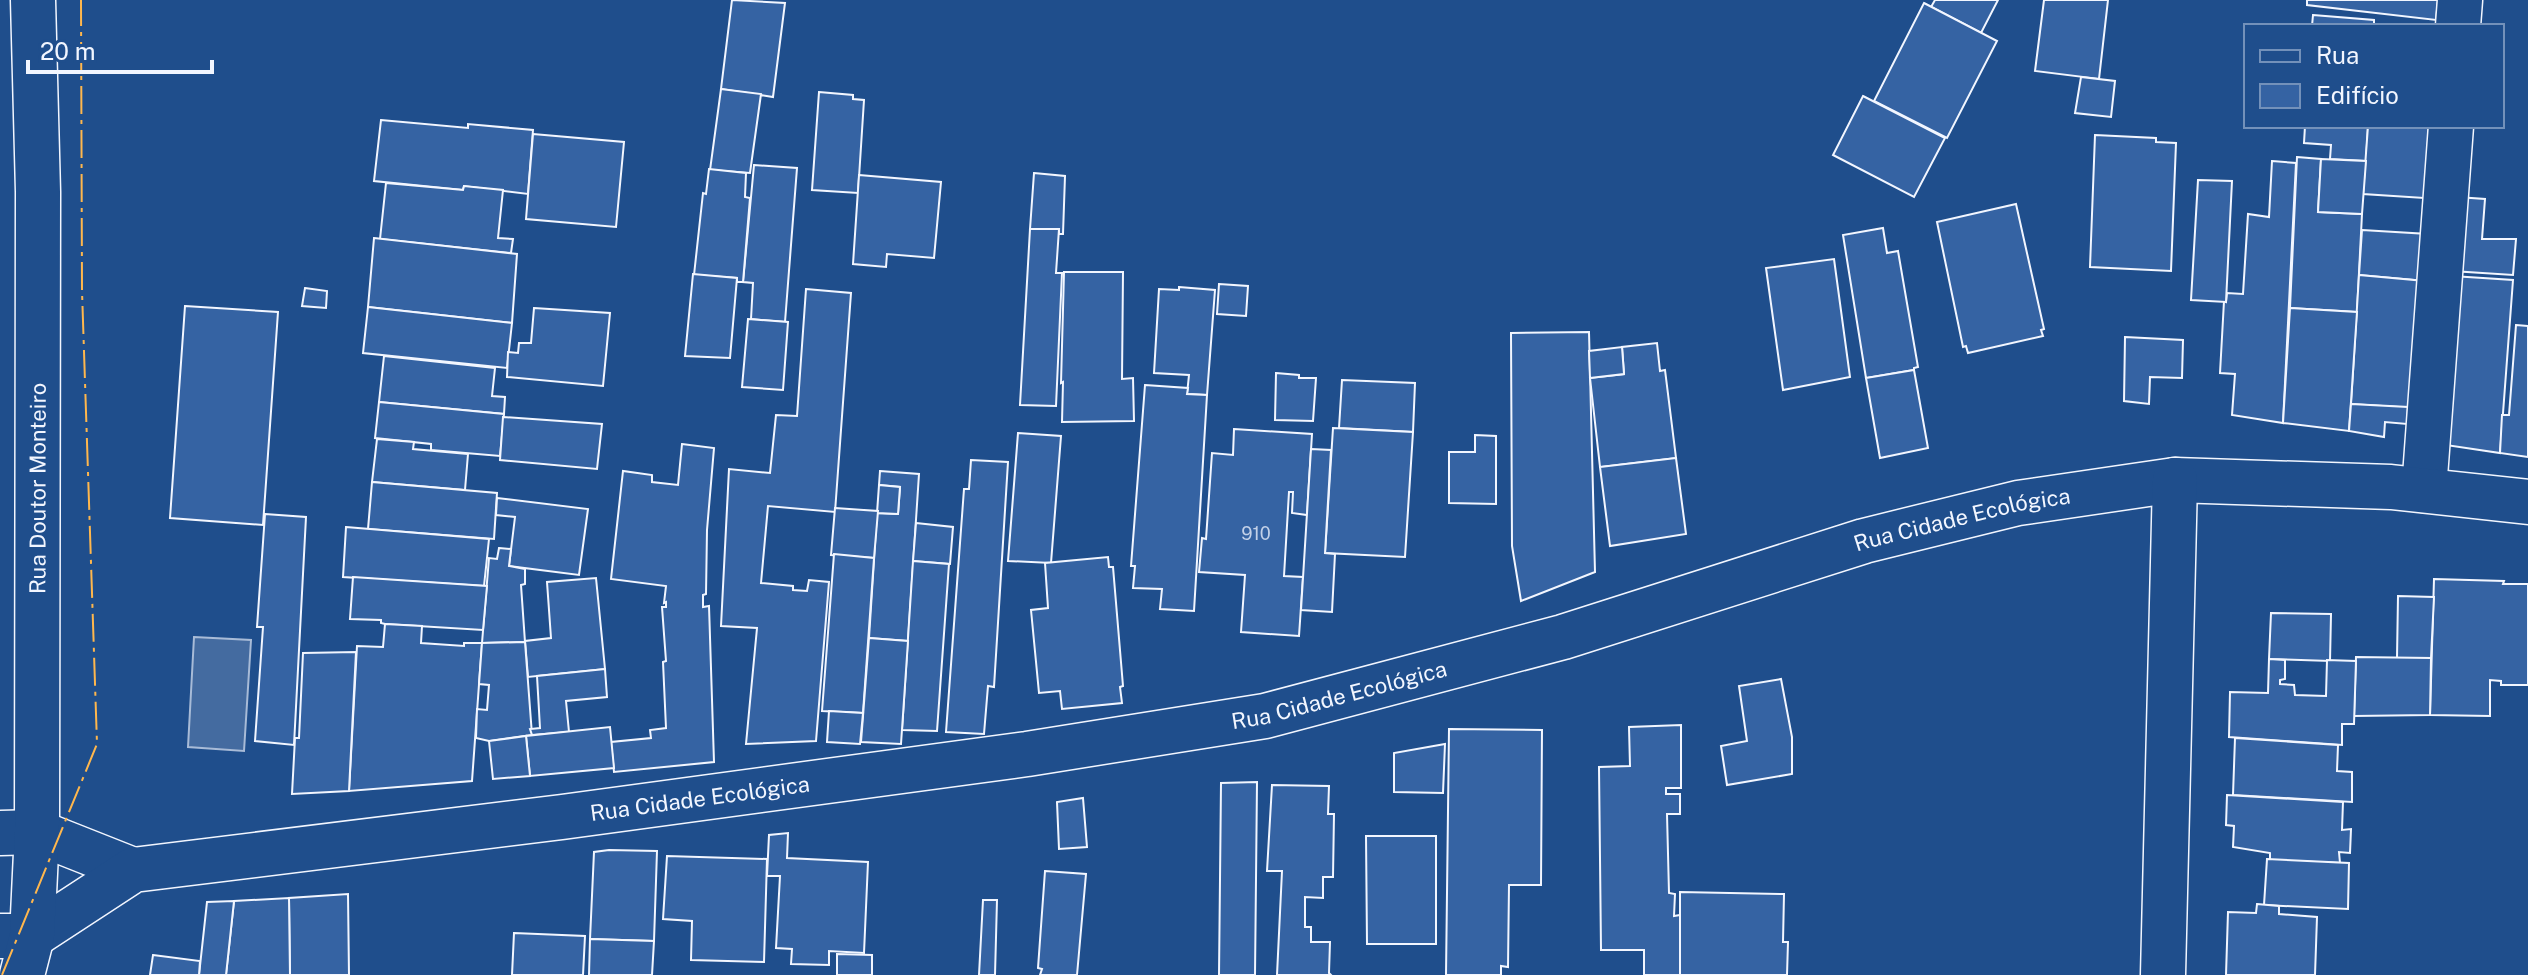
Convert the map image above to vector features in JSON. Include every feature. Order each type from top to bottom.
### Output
[{"type":"street","name":"Rua Doutor Monteiro","points":[[18,949],[38,192],[33,0]]},
{"type":"street","points":[[2458,24],[2460,0]]},
{"type":"street","points":[[2424,490],[2451,128]]},
{"type":"street","name":"Rua Cidade Ecológica","points":[[19,833],[133,870],[1011,757],[1265,716],[1563,637],[1864,541],[2018,503],[2175,480],[2391,487],[2528,502]]},
{"type":"street","points":[[2163,975],[2175,480]]},
{"type":"street","name":"Rua Cidade Ecológica","points":[[18,949],[133,870]]},
{"type":"water","points":[[194,637],[251,640],[244,751],[188,747]]},
{"type":"building","points":[[732,0],[785,3],[773,97],[721,89]]},
{"type":"building","points":[[1935,0],[1998,0],[1981,33],[1931,7]]},
{"type":"building","points":[[2044,0],[2108,0],[2099,79],[2035,71]]},
{"type":"building","points":[[2307,0],[2438,0],[2436,20],[2307,5]]},
{"type":"building","points":[[1924,3],[1997,41],[1947,138],[1874,101]]},
{"type":"building","points":[[2313,15],[2374,20],[2374,24],[2312,24]]},
{"type":"building","points":[[2081,77],[2115,81],[2111,117],[2075,113]]},
{"type":"building","points":[[721,89],[761,94],[750,173],[710,170]]},
{"type":"building","points":[[819,92],[853,95],[853,99],[864,100],[858,193],[812,190]]},
{"type":"building","points":[[1863,96],[1945,138],[1914,197],[1833,155]]},
{"type":"building","points":[[381,120],[533,130],[528,194],[464,186],[463,190],[374,181]]},
{"type":"building","points":[[2305,128],[2368,128],[2366,161],[2330,159],[2331,145],[2304,143]]},
{"type":"building","points":[[2368,128],[2429,128],[2424,198],[2363,194]]},
{"type":"building","points":[[533,134],[624,142],[616,227],[526,219]]},
{"type":"building","points":[[2095,135],[2156,138],[2156,142],[2176,143],[2171,271],[2090,267]]},
{"type":"building","points":[[2297,157],[2321,159],[2318,212],[2362,214],[2357,312],[2290,308]]},
{"type":"building","points":[[2321,159],[2366,161],[2362,214],[2318,212]]},
{"type":"building","points":[[2272,161],[2296,163],[2283,423],[2232,415],[2235,374],[2220,373],[2224,301],[2227,293],[2243,294],[2248,214],[2269,217]]},
{"type":"building","points":[[754,165],[797,168],[785,322],[751,319],[753,283],[743,282]]},
{"type":"building","points":[[709,169],[746,173],[745,197],[750,198],[743,282],[737,282],[737,278],[694,275],[703,193],[706,194]]},
{"type":"building","points":[[1034,173],[1065,176],[1063,234],[1059,234],[1059,229],[1030,229]]},
{"type":"building","points":[[859,175],[941,182],[934,258],[887,254],[886,267],[853,264]]},
{"type":"building","points":[[2198,180],[2232,181],[2226,302],[2191,300]]},
{"type":"building","points":[[386,183],[503,190],[498,238],[513,239],[511,253],[380,239]]},
{"type":"building","points":[[2457,197],[2485,199],[2482,239],[2516,239],[2513,275],[2452,271]]},
{"type":"building","points":[[2016,204],[2043,336],[1968,353],[1966,346],[1963,347],[1937,222]]},
{"type":"building","points":[[1883,228],[1887,253],[1898,251],[1918,367],[1866,378],[1843,235]]},
{"type":"building","points":[[1030,229],[1059,229],[1056,273],[1062,273],[1056,406],[1020,405]]},
{"type":"building","points":[[2362,230],[2428,234],[2425,281],[2359,275]]},
{"type":"building","points":[[374,238],[517,254],[512,323],[368,307]]},
{"type":"building","points":[[1834,259],[1850,377],[1783,390],[1766,268]]},
{"type":"building","points":[[1064,272],[1123,272],[1122,379],[1133,378],[1134,421],[1062,422]]},
{"type":"building","points":[[693,274],[737,278],[730,358],[685,356]]},
{"type":"building","points":[[2359,275],[2425,281],[2415,408],[2351,404]]},
{"type":"building","points":[[2452,276],[2513,280],[2500,453],[2439,444]]},
{"type":"building","points":[[1219,284],[1248,286],[1246,316],[1217,314]]},
{"type":"building","points":[[1179,287],[1215,290],[1207,395],[1187,394],[1189,375],[1154,373],[1159,289],[1179,290]]},
{"type":"building","points":[[305,288],[327,291],[326,308],[302,306]]},
{"type":"building","points":[[806,289],[851,293],[835,512],[768,506],[761,583],[793,586],[793,590],[807,591],[809,580],[829,582],[816,741],[746,744],[757,628],[721,626],[729,469],[770,473],[776,415],[797,416]]},
{"type":"building","points":[[185,306],[278,312],[263,525],[170,518]]},
{"type":"building","points":[[368,307],[512,323],[507,368],[363,353]]},
{"type":"building","points":[[534,308],[610,313],[603,386],[507,377],[508,352],[518,353],[519,343],[531,343]]},
{"type":"building","points":[[2290,308],[2357,312],[2349,431],[2283,423]]},
{"type":"building","points":[[748,319],[788,322],[783,390],[742,387]]},
{"type":"building","points":[[2516,325],[2528,326],[2528,457],[2500,453],[2502,415],[2509,415]]},
{"type":"building","points":[[1589,332],[1595,572],[1521,601],[1512,546],[1511,333]]},
{"type":"building","points":[[2125,337],[2183,340],[2182,378],[2150,377],[2149,404],[2124,401]]},
{"type":"building","points":[[1657,343],[1660,371],[1665,370],[1676,458],[1600,467],[1590,378],[1624,374],[1622,347]]},
{"type":"building","points":[[1622,347],[1624,374],[1590,378],[1589,351]]},
{"type":"building","points":[[384,356],[495,368],[492,396],[505,397],[504,414],[379,402]]},
{"type":"building","points":[[1914,370],[1928,448],[1880,458],[1866,378]]},
{"type":"building","points":[[1276,373],[1316,378],[1313,421],[1275,420]]},
{"type":"building","points":[[1342,380],[1415,383],[1413,432],[1339,428]]},
{"type":"building","points":[[1145,385],[1188,388],[1187,394],[1207,395],[1194,611],[1160,609],[1162,589],[1133,588],[1135,566],[1131,566]]},
{"type":"building","points":[[379,402],[504,414],[500,456],[431,450],[431,444],[375,438]]},
{"type":"building","points":[[2351,404],[2408,407],[2407,424],[2385,422],[2384,437],[2349,431]]},
{"type":"building","points":[[503,417],[602,424],[597,469],[500,460]]},
{"type":"building","points":[[1333,428],[1413,432],[1405,557],[1325,553]]},
{"type":"building","points":[[1234,429],[1312,434],[1307,515],[1292,513],[1293,492],[1289,492],[1284,576],[1303,577],[1299,636],[1241,632],[1245,575],[1199,572],[1202,538],[1206,539],[1212,453],[1233,455]]},
{"type":"building","points":[[1018,433],[1061,436],[1051,563],[1008,561]]},
{"type":"building","points":[[1475,435],[1496,436],[1496,504],[1449,503],[1449,452],[1475,452]]},
{"type":"building","points":[[377,439],[414,442],[413,449],[468,454],[465,490],[372,482]]},
{"type":"building","points":[[682,444],[714,448],[703,607],[709,606],[714,762],[614,772],[611,742],[651,738],[650,730],[666,728],[662,607],[666,607],[666,586],[611,579],[623,471],[652,475],[652,482],[678,485]]},
{"type":"building","points":[[1311,449],[1331,450],[1325,553],[1335,554],[1332,612],[1301,610]]},
{"type":"building","points":[[1676,458],[1686,534],[1610,546],[1600,467]]},
{"type":"building","points":[[971,460],[1008,462],[994,687],[988,686],[984,734],[946,732],[964,489],[969,489]]},
{"type":"building","points":[[880,471],[919,474],[908,641],[869,638],[877,513],[898,514],[900,487],[879,485]]},
{"type":"building","points":[[372,482],[497,493],[494,539],[368,529]]},
{"type":"building","points":[[879,485],[900,487],[898,514],[877,513]]},
{"type":"building","points":[[497,498],[588,509],[579,575],[509,566],[515,517],[496,515]]},
{"type":"building","points":[[835,508],[878,511],[874,558],[831,555]]},
{"type":"building","points":[[265,514],[306,517],[294,745],[255,741],[263,627],[257,627]]},
{"type":"building","points":[[916,523],[953,527],[950,564],[913,561]]},
{"type":"building","points":[[346,527],[489,539],[484,586],[343,577]]},
{"type":"building","points":[[499,548],[511,549],[509,566],[525,569],[525,584],[521,585],[525,642],[482,643],[489,558],[497,559]]},
{"type":"building","points":[[834,554],[874,558],[863,713],[822,711]]},
{"type":"building","points":[[1108,557],[1109,567],[1113,567],[1122,703],[1062,709],[1060,691],[1039,693],[1031,610],[1048,608],[1045,563]]},
{"type":"building","points":[[913,561],[949,564],[937,731],[902,730]]},
{"type":"building","points":[[353,577],[487,586],[483,630],[350,619]]},
{"type":"building","points":[[596,578],[605,669],[528,677],[525,641],[551,638],[547,582]]},
{"type":"building","points":[[2434,579],[2528,584],[2528,685],[2501,685],[2501,681],[2490,680],[2490,716],[2430,715]]},
{"type":"building","points":[[2398,596],[2434,597],[2431,658],[2397,658]]},
{"type":"building","points":[[2271,613],[2331,614],[2330,661],[2269,659]]},
{"type":"building","points":[[385,624],[422,626],[421,643],[464,646],[464,643],[482,643],[472,781],[349,791],[357,646],[383,647]]},
{"type":"building","points":[[869,638],[908,641],[901,744],[861,742]]},
{"type":"building","points":[[525,642],[532,735],[489,741],[476,738],[477,709],[487,710],[489,685],[479,684],[482,643]]},
{"type":"building","points":[[356,652],[349,791],[292,794],[295,738],[299,738],[303,653]]},
{"type":"building","points":[[2356,657],[2431,658],[2430,715],[2354,716]]},
{"type":"building","points":[[2269,659],[2285,660],[2285,679],[2280,680],[2280,684],[2294,685],[2295,695],[2326,696],[2327,660],[2356,661],[2354,724],[2342,724],[2342,745],[2229,737],[2230,692],[2268,693]]},
{"type":"building","points":[[605,669],[607,697],[566,701],[569,732],[532,735],[530,729],[540,728],[537,676]]},
{"type":"building","points":[[1781,679],[1792,737],[1792,774],[1727,785],[1721,746],[1747,741],[1739,686]]},
{"type":"building","points":[[829,711],[863,713],[860,744],[827,742]]},
{"type":"building","points":[[1681,725],[1681,788],[1666,788],[1666,794],[1680,794],[1680,814],[1667,814],[1669,893],[1675,894],[1674,916],[1680,915],[1680,975],[1644,975],[1644,950],[1601,950],[1599,767],[1630,766],[1629,727]]},
{"type":"building","points":[[610,727],[614,768],[530,776],[526,736]]},
{"type":"building","points":[[1449,729],[1542,730],[1541,885],[1509,885],[1508,967],[1501,966],[1501,975],[1446,975]]},
{"type":"building","points":[[526,736],[530,776],[493,779],[489,741]]},
{"type":"building","points":[[2235,738],[2338,745],[2337,771],[2352,772],[2352,802],[2233,795]]},
{"type":"building","points":[[1445,744],[1443,793],[1394,792],[1394,753]]},
{"type":"building","points":[[1257,782],[1255,975],[1219,975],[1221,783]]},
{"type":"building","points":[[1272,785],[1329,786],[1328,814],[1334,814],[1333,877],[1323,877],[1323,898],[1305,897],[1305,927],[1311,927],[1311,942],[1330,942],[1331,975],[1277,975],[1282,871],[1267,871]]},
{"type":"building","points":[[2227,795],[2343,802],[2342,830],[2351,829],[2350,853],[2339,852],[2340,863],[2270,860],[2270,853],[2233,847],[2234,826],[2226,825]]},
{"type":"building","points":[[1083,798],[1087,847],[1059,849],[1057,802]]},
{"type":"building","points":[[788,833],[787,858],[868,862],[864,953],[829,951],[829,965],[791,964],[792,949],[776,948],[780,876],[767,876],[769,835]]},
{"type":"building","points":[[1366,836],[1436,836],[1436,944],[1367,944]]},
{"type":"building","points":[[657,851],[654,941],[590,939],[594,852]]},
{"type":"building","points":[[667,856],[767,859],[764,962],[691,960],[692,921],[663,919]]},
{"type":"building","points":[[2267,859],[2349,863],[2348,909],[2264,905]]},
{"type":"building","points":[[1045,871],[1086,874],[1077,975],[1040,975]]},
{"type":"building","points":[[1680,892],[1784,894],[1783,942],[1788,942],[1787,975],[1680,975]]},
{"type":"building","points":[[348,894],[349,975],[290,975],[289,898]]},
{"type":"building","points":[[289,898],[290,975],[226,975],[234,901]]},
{"type":"building","points":[[983,900],[997,900],[995,975],[979,975]]},
{"type":"building","points":[[234,901],[226,975],[199,975],[207,902]]},
{"type":"building","points":[[2257,904],[2279,906],[2279,914],[2317,917],[2315,975],[2226,975],[2228,912],[2256,913]]},
{"type":"building","points":[[514,933],[585,936],[583,975],[512,975]]},
{"type":"building","points":[[590,939],[654,941],[652,975],[589,975]]},
{"type":"building","points":[[837,954],[872,955],[872,975],[837,975]]},
{"type":"building","points":[[153,955],[200,961],[199,975],[150,975]]},
{"type":"power","points":[[2,975],[97,744],[82,291],[81,0]]}]
